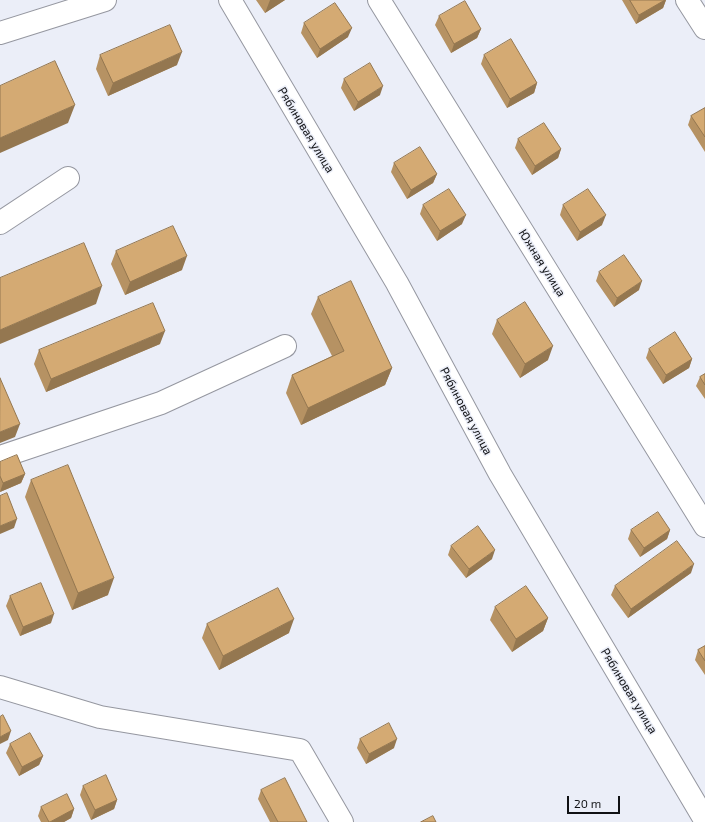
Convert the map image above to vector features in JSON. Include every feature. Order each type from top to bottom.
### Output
[{"type":"street","points":[[0,33],[105,0]]},
{"type":"street","name":"Рябиновая улица","points":[[230,0],[396,283],[500,474],[705,820]]},
{"type":"street","name":"Южная улица","points":[[379,0],[705,526]]},
{"type":"street","points":[[687,0],[705,28]]},
{"type":"street","points":[[0,223],[68,178]]},
{"type":"street","points":[[0,456],[161,403],[285,346]]},
{"type":"street","points":[[0,687],[100,717],[300,750],[342,822]]},
{"type":"building","points":[[630,0],[665,0],[639,15]]},
{"type":"building","points":[[465,1],[481,29],[454,44],[439,16]]},
{"type":"building","points":[[335,3],[352,28],[320,49],[304,23]]},
{"type":"building","points":[[170,25],[182,52],[113,83],[100,55]]},
{"type":"building","points":[[511,39],[537,83],[510,99],[484,55]]},
{"type":"building","points":[[55,61],[75,105],[0,138],[0,86]]},
{"type":"building","points":[[370,63],[383,86],[358,102],[344,79]]},
{"type":"building","points":[[705,108],[705,137],[691,116]]},
{"type":"building","points":[[544,123],[561,149],[535,166],[518,139]]},
{"type":"building","points":[[420,147],[437,174],[411,190],[394,163]]},
{"type":"building","points":[[449,189],[466,215],[440,231],[423,205]]},
{"type":"building","points":[[588,189],[606,215],[580,232],[563,205]]},
{"type":"building","points":[[173,226],[187,256],[130,282],[116,251]]},
{"type":"building","points":[[84,243],[102,286],[0,330],[0,278]]},
{"type":"building","points":[[624,255],[642,281],[617,298],[599,272]]},
{"type":"building","points":[[351,281],[392,368],[308,408],[292,375],[344,351],[318,297]]},
{"type":"building","points":[[525,302],[553,346],[525,364],[497,320]]},
{"type":"building","points":[[153,303],[165,331],[51,379],[39,350]]},
{"type":"building","points":[[675,332],[692,359],[666,375],[649,349]]},
{"type":"building","points":[[705,374],[705,385],[700,377]]},
{"type":"building","points":[[0,378],[20,424],[0,432]]},
{"type":"building","points":[[17,455],[25,474],[3,483],[0,476],[0,462]]},
{"type":"building","points":[[68,465],[114,578],[78,593],[31,480]]},
{"type":"building","points":[[7,493],[17,519],[0,526],[0,496]]},
{"type":"building","points":[[658,512],[670,530],[644,548],[631,530]]},
{"type":"building","points":[[478,526],[495,550],[469,569],[451,546]]},
{"type":"building","points":[[677,541],[694,564],[631,609],[615,586]]},
{"type":"building","points":[[41,583],[54,614],[23,627],[10,596]]},
{"type":"building","points":[[526,586],[548,618],[516,639],[495,607]]},
{"type":"building","points":[[278,588],[294,619],[223,656],[207,624]]},
{"type":"building","points":[[705,646],[705,661],[698,650]]},
{"type":"building","points":[[3,715],[11,731],[0,737],[0,717]]},
{"type":"building","points":[[389,723],[397,739],[369,754],[360,739]]},
{"type":"building","points":[[30,733],[43,756],[22,767],[10,744]]},
{"type":"building","points":[[106,775],[117,800],[95,810],[83,786]]},
{"type":"building","points":[[285,778],[307,822],[278,822],[261,790]]},
{"type":"building","points":[[67,794],[74,809],[49,822],[41,807]]},
{"type":"building","points":[[433,816],[436,822],[421,822]]}]
